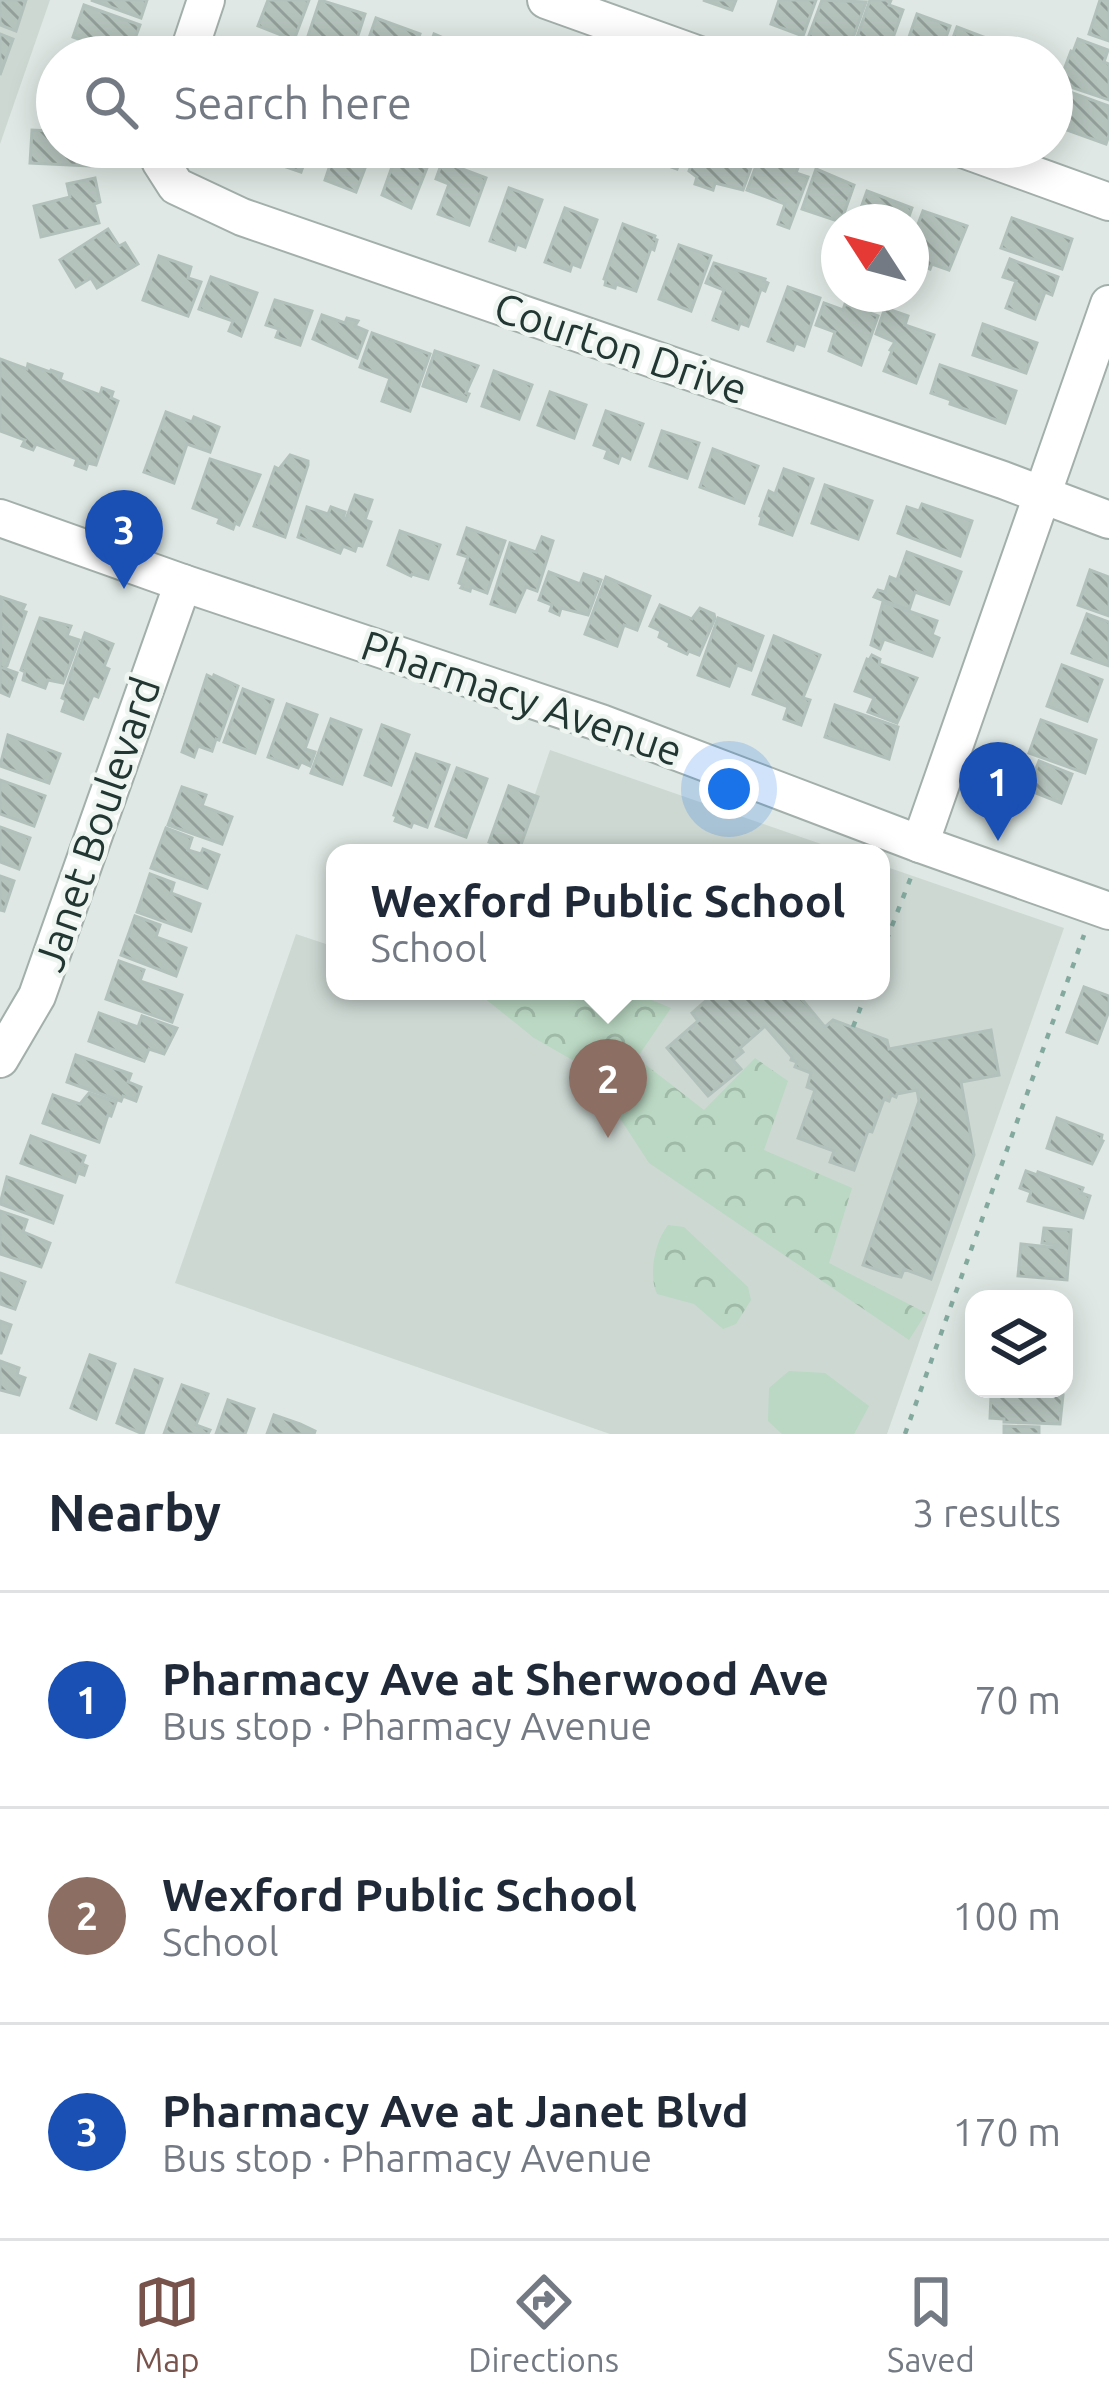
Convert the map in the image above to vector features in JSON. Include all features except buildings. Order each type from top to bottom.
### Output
[{"type":"street","points":[[194,36],[206,0]]},
{"type":"street","points":[[546,0],[646,36]]},
{"type":"street","name":"Courton Drive","points":[[165,168],[176,186],[242,217],[1109,520]]},
{"type":"street","points":[[1014,168],[1109,202]]},
{"type":"street","points":[[916,858],[1109,304]]},
{"type":"street","name":"Pharmacy Avenue","points":[[0,518],[601,723],[883,844]]},
{"type":"street","name":"Janet Boulevard","points":[[0,1059],[37,996],[183,583]]},
{"type":"street","name":"Pharmacy Avenue","points":[[890,847],[1096,922]]},
{"type":"path","points":[[890,929],[916,858]]},
{"type":"path","points":[[905,1434],[1096,922]]},
{"type":"path","points":[[853,1028],[864,1000]]},
{"type":"shaded area","points":[[0,0],[50,0],[36,36],[0,144]]},
{"type":"shaded area","points":[[550,750],[821,844],[518,844]]},
{"type":"shaded area","points":[[890,868],[1064,928],[887,1434],[610,1434],[175,1283],[296,934],[326,944],[326,1000],[890,1000]]},
{"type":"green space","points":[[487,1000],[652,1000],[671,1008],[637,1058],[704,1110],[755,1058],[788,1081],[764,1150],[852,1188],[829,1263],[926,1313],[909,1340],[649,1163],[588,1069],[534,1038]]},
{"type":"green space","points":[[668,1225],[684,1227],[748,1287],[751,1300],[736,1324],[723,1329],[694,1304],[657,1294],[654,1258]]},
{"type":"green space","points":[[789,1371],[825,1373],[869,1406],[854,1434],[782,1434],[768,1421],[769,1388]]},
{"type":"place","name":"Pharmacy Ave at Janet Blvd","points":[[124,589]]},
{"type":"place","name":"Pharmacy Ave at Sherwood Ave","points":[[998,841]]},
{"type":"place","name":"Wexford Public School","points":[[608,1138]]}]
